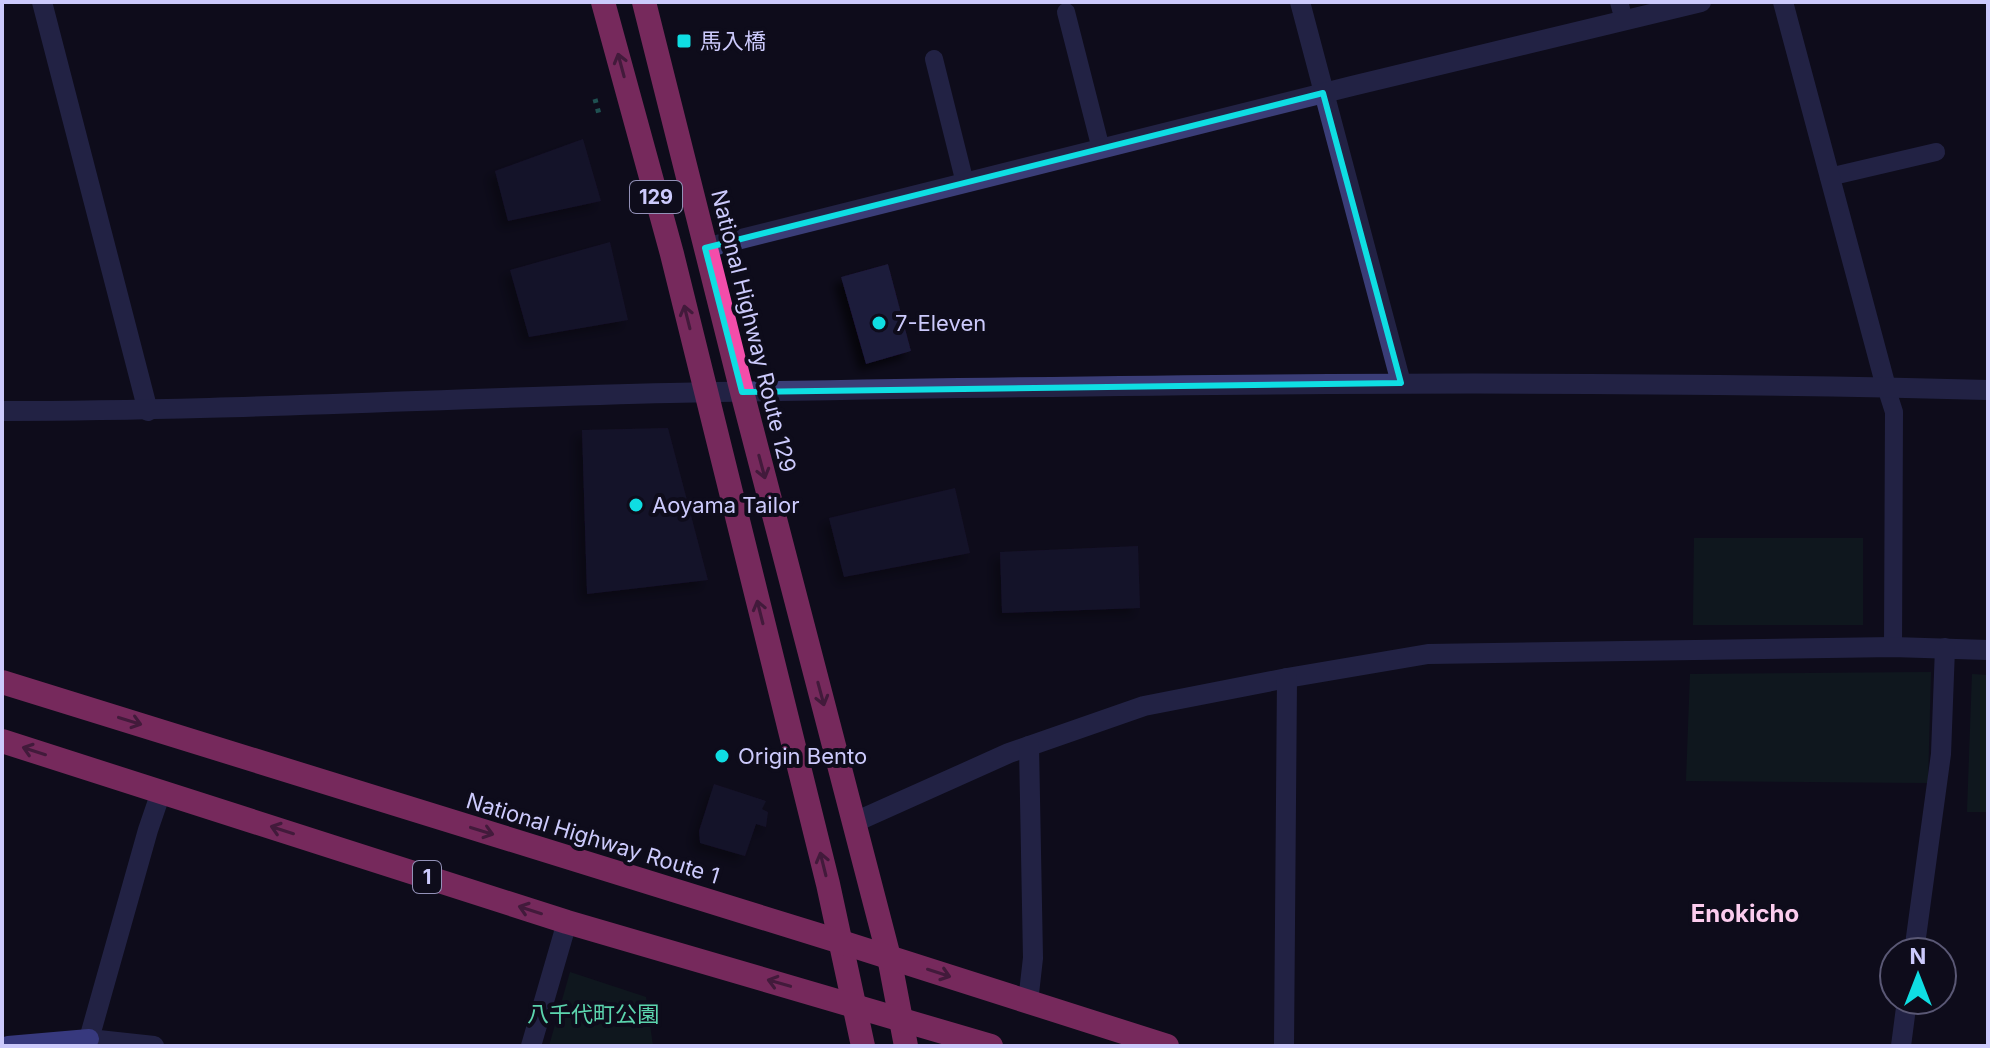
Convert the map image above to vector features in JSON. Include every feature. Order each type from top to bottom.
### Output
[{"type":"highway","name":"129","points":[[603,2],[672,254],[828,884],[863,1046]]},
{"type":"highway","name":"National Highway Route 129","points":[[644,2],[889,957],[906,1046]]},
{"type":"highway","name":"National Highway Route 1","points":[[2,682],[1167,1046]]},
{"type":"highway","name":"1","points":[[2,741],[567,922],[991,1046]]},
{"type":"street","points":[[42,2],[148,411]]},
{"type":"street","points":[[1300,2],[1401,383]]},
{"type":"street","points":[[705,248],[1323,93],[1622,11],[1701,2]]},
{"type":"street","points":[[1783,2],[1886,387]]},
{"type":"street","points":[[2,411],[148,411],[742,392],[1401,383],[1988,390]]},
{"type":"street","points":[[855,822],[1029,746],[1144,706],[1428,654],[1893,647],[1988,650]]},
{"type":"street","points":[[1916,936],[1941,754],[1945,648]]},
{"type":"street","points":[[1284,1046],[1287,678]]},
{"type":"street","points":[[1028,1002],[1033,958],[1029,746]]},
{"type":"street","points":[[89,1042],[161,792]]},
{"type":"street","points":[[531,1046],[567,922]]},
{"type":"street","points":[[1901,1046],[1905,1016]]},
{"type":"street","points":[[8,1046],[89,1042],[154,1046]]},
{"type":"lane","points":[[1066,12],[1101,149]]},
{"type":"lane","points":[[934,59],[965,183]]},
{"type":"lane","points":[[1829,177],[1936,152]]},
{"type":"lane","points":[[1886,387],[1894,412],[1893,647]]},
{"type":"highlighted area","points":[[1323,93],[1401,383],[742,392],[705,248]]},
{"type":"green space","points":[[1694,538],[1863,538],[1863,625],[1693,625]]},
{"type":"green space","points":[[1931,672],[1928,783],[1686,781],[1690,674]]},
{"type":"green space","points":[[1972,674],[1988,675],[1988,812],[1967,812]]},
{"type":"green space","name":"八千代町公園","points":[[570,972],[646,997],[653,1046],[549,1046]]},
{"type":"building","points":[[583,139],[601,201],[508,221],[495,171]]},
{"type":"building","points":[[610,242],[628,320],[529,337],[510,270]]},
{"type":"building","name":"7-Eleven","points":[[888,264],[911,351],[866,364],[841,277]]},
{"type":"building","name":"Aoyama Tailor","points":[[668,428],[708,580],[587,594],[582,430]]},
{"type":"building","points":[[955,488],[970,553],[844,577],[829,518]]},
{"type":"building","points":[[1138,546],[1140,608],[1002,613],[1000,552]]},
{"type":"building","points":[[714,784],[766,801],[762,809],[768,812],[766,827],[756,824],[745,856],[700,843],[699,831]]},
{"type":"place","name":"馬入橋","points":[[684,41]]},
{"type":"place","name":"7-Eleven","points":[[879,323]]},
{"type":"place","name":"Aoyama Tailor","points":[[636,505]]},
{"type":"place","name":"Origin Bento","points":[[722,756]]},
{"type":"district","name":"Enokicho","points":[[1745,913]]}]
